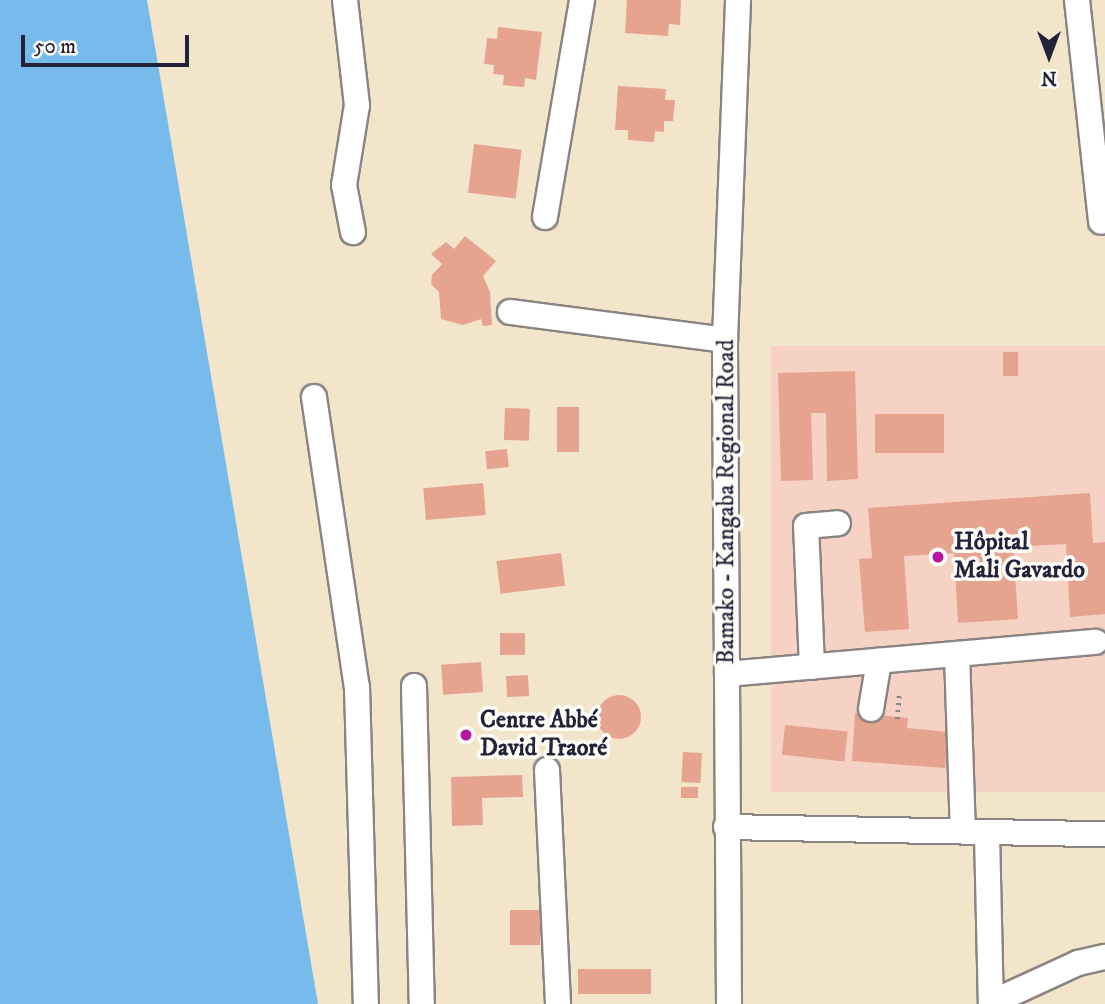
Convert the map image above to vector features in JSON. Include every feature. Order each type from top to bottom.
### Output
[{"type":"street","points":[[345,0],[357,105],[344,185],[353,232]]},
{"type":"street","points":[[545,217],[582,0]]},
{"type":"street","name":"Bamako - Kangaba Regional Road","points":[[729,1004],[725,340],[738,0]]},
{"type":"street","points":[[1077,0],[1101,222]]},
{"type":"street","points":[[510,312],[725,340]]},
{"type":"street","points":[[314,397],[357,687],[366,1004]]},
{"type":"street","points":[[813,667],[806,526],[838,523]]},
{"type":"street","points":[[727,674],[1096,642]]},
{"type":"street","points":[[957,654],[991,1004],[1078,963],[1105,957]]},
{"type":"street","points":[[871,709],[879,661]]},
{"type":"street","points":[[414,686],[422,1004]]},
{"type":"street","points":[[547,770],[558,1004]]},
{"type":"street","points":[[726,827],[1105,834]]},
{"type":"shaded area","name":"Hôpital Mali Gavardo","points":[[771,346],[1105,346],[1105,792],[771,792]]},
{"type":"water","points":[[0,0],[147,0],[318,1004],[0,1004]]},
{"type":"building","points":[[627,0],[681,0],[680,25],[669,24],[668,36],[625,33]]},
{"type":"building","points":[[498,27],[542,32],[536,80],[525,78],[524,87],[503,85],[504,75],[493,74],[494,65],[484,64],[487,38],[497,39]]},
{"type":"building","points":[[618,86],[666,89],[665,100],[675,100],[673,121],[664,121],[664,132],[655,131],[654,142],[628,140],[628,130],[615,130]]},
{"type":"building","points":[[474,144],[522,150],[516,198],[468,193]]},
{"type":"building","points":[[465,236],[496,261],[483,276],[490,292],[492,325],[483,326],[481,319],[463,325],[441,319],[439,292],[431,284],[432,275],[442,264],[431,254],[446,242],[454,249]]},
{"type":"building","points":[[1003,352],[1018,352],[1018,376],[1003,376]]},
{"type":"building","points":[[855,371],[858,479],[827,481],[826,413],[811,413],[813,480],[781,481],[778,373]]},
{"type":"building","points":[[557,407],[579,407],[579,452],[557,452]]},
{"type":"building","points":[[505,408],[530,409],[529,441],[504,440]]},
{"type":"building","points":[[875,414],[944,414],[944,453],[875,453]]},
{"type":"building","points":[[507,449],[509,467],[487,469],[485,451]]},
{"type":"building","points":[[483,483],[486,515],[426,520],[423,488]]},
{"type":"building","points":[[1090,493],[1093,543],[1105,542],[1105,614],[1070,617],[1066,544],[1013,547],[1018,619],[958,623],[954,553],[904,556],[909,629],[865,632],[859,559],[872,558],[868,508]]},
{"type":"building","points":[[561,553],[565,586],[501,594],[496,561]]},
{"type":"building","points":[[500,633],[525,633],[525,655],[500,655]]},
{"type":"building","points":[[481,662],[483,692],[443,695],[441,665]]},
{"type":"building","points":[[528,675],[529,696],[507,697],[506,676]]},
{"type":"building","points":[[619,695],[634,702],[641,717],[634,732],[619,739],[604,732],[597,717],[604,702]]},
{"type":"building","points":[[855,713],[908,718],[907,728],[948,732],[945,768],[852,761]]},
{"type":"building","points":[[785,725],[848,732],[845,761],[782,755]]},
{"type":"building","points":[[683,752],[702,753],[700,783],[681,782]]},
{"type":"building","points":[[522,775],[523,797],[482,798],[483,825],[452,826],[451,777]]},
{"type":"building","points":[[681,787],[698,787],[698,798],[681,798]]},
{"type":"building","points":[[510,910],[540,910],[540,945],[510,945]]},
{"type":"building","points":[[578,969],[651,969],[651,994],[578,994]]},
{"type":"place","name":"Hôpital Mali Gavardo","points":[[938,557]]},
{"type":"place","name":"Centre Abbé David Traoré","points":[[466,735]]}]
